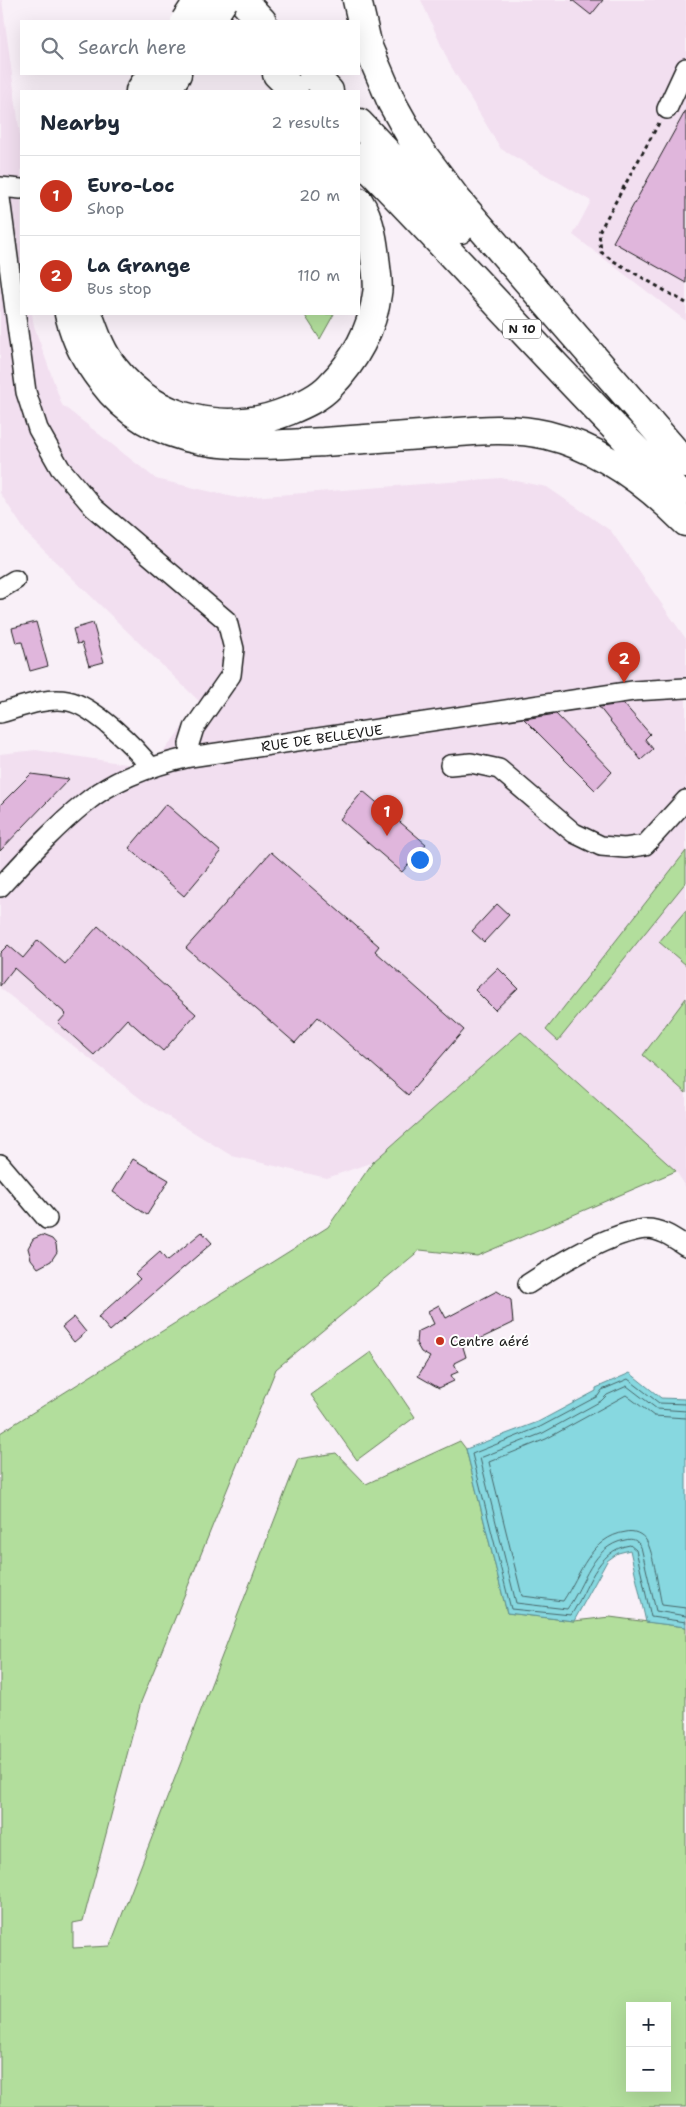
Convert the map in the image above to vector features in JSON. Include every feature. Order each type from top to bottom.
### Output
[{"type":"highway","points":[[190,0],[209,20]]},
{"type":"highway","points":[[186,20],[199,0]]},
{"type":"highway","points":[[204,0],[224,20]]},
{"type":"highway","points":[[211,20],[224,0]]},
{"type":"highway","points":[[242,0],[261,20]]},
{"type":"highway","points":[[357,0],[368,47],[392,103],[415,144],[458,201],[686,464]]},
{"type":"highway","points":[[141,90],[150,75]]},
{"type":"highway","points":[[167,90],[176,75]]},
{"type":"highway","points":[[256,75],[270,90]]},
{"type":"highway","points":[[278,75],[293,90]]},
{"type":"highway","points":[[314,75],[328,90]]},
{"type":"highway","name":"N 10","points":[[360,124],[686,464]]},
{"type":"highway","name":"N 10","points":[[360,159],[442,243],[629,443],[686,500]]},
{"type":"highway","points":[[88,315],[97,341],[114,368],[139,394],[166,411],[199,422],[236,424],[270,418],[295,408],[329,387],[353,358],[371,322],[378,292],[371,233],[360,204]]},
{"type":"highway","points":[[70,315],[85,359],[110,392],[136,416],[168,431],[190,438],[225,444],[268,446],[493,429],[546,435],[595,452],[629,473],[662,499],[686,522]]},
{"type":"street","points":[[667,109],[686,68]]},
{"type":"street","points":[[0,187],[20,189]]},
{"type":"street","points":[[0,198],[26,392],[38,429],[60,468],[94,508],[227,621],[234,649],[231,675],[194,728],[190,744],[190,757]]},
{"type":"street","name":"RUE DE BELLEVUE","points":[[0,887],[41,844],[86,802],[120,782],[164,763],[190,757],[633,691],[686,688]]},
{"type":"street","points":[[0,713],[41,702],[68,702],[91,711],[140,753],[151,768]]},
{"type":"street","points":[[450,765],[471,762],[499,769],[574,834],[601,846],[625,848],[645,845],[686,800]]},
{"type":"street","points":[[0,1164],[47,1220]]},
{"type":"street","points":[[528,1284],[564,1260],[622,1235],[648,1229],[670,1235],[686,1246]]},
{"type":"path","points":[[667,109],[599,232],[601,252],[686,303]]},
{"type":"shaded area","points":[[0,0],[2,0],[20,135],[20,315],[32,315],[34,326],[62,405],[156,479],[238,498],[501,478],[547,487],[611,531],[686,639],[686,1187],[676,1171],[521,1032],[373,1162],[327,1178],[232,1156],[146,1103],[0,988],[0,754],[36,750],[151,768],[201,703],[28,535],[0,493]]},
{"type":"shaded area","points":[[421,0],[686,0],[686,321],[573,235],[591,201],[501,149],[449,63]]},
{"type":"green space","points":[[305,315],[333,315],[320,339]]},
{"type":"green space","points":[[686,851],[686,882],[558,1041],[546,1030]]},
{"type":"green space","points":[[686,910],[686,965],[659,942]]},
{"type":"green space","points":[[686,998],[686,1093],[643,1055]]},
{"type":"green space","points":[[521,1032],[676,1171],[477,1256],[420,1250],[276,1369],[141,1702],[83,1921],[73,1923],[73,1948],[110,1946],[298,1459],[336,1453],[366,1484],[460,1441],[466,1449],[507,1613],[574,1621],[610,1617],[686,1627],[686,2107],[0,2107],[0,1433],[328,1227],[373,1162]]},
{"type":"green space","points":[[371,1352],[415,1417],[357,1460],[311,1395]]},
{"type":"water","points":[[630,1373],[661,1398],[686,1399],[686,1627],[646,1622],[630,1550],[618,1553],[607,1561],[574,1621],[507,1613],[466,1449],[538,1422],[596,1391],[596,1388]]},
{"type":"building","points":[[572,0],[603,0],[591,15]]},
{"type":"building","points":[[686,110],[686,283],[613,242]]},
{"type":"building","points":[[36,622],[48,666],[30,671],[22,642],[16,643],[12,628]]},
{"type":"building","points":[[93,623],[104,662],[89,666],[82,643],[77,644],[73,629]]},
{"type":"building","points":[[624,704],[650,734],[645,739],[653,749],[641,760],[599,707]]},
{"type":"building","points":[[556,714],[612,772],[595,790],[524,719]]},
{"type":"building","points":[[31,774],[69,779],[0,851],[0,805]]},
{"type":"building","points":[[363,791],[426,844],[402,872],[340,819]]},
{"type":"building","points":[[166,804],[221,852],[184,896],[129,848]]},
{"type":"building","points":[[271,852],[379,946],[375,951],[464,1030],[408,1095],[318,1017],[295,1043],[186,948]]},
{"type":"building","points":[[497,904],[509,915],[484,942],[472,931]]},
{"type":"building","points":[[98,926],[196,1014],[163,1051],[127,1019],[94,1055],[58,1023],[66,1014],[14,968],[0,986],[0,953],[8,945],[23,958],[38,940],[65,964]]},
{"type":"building","points":[[498,968],[518,988],[495,1010],[475,990]]},
{"type":"building","points":[[133,1159],[169,1180],[147,1215],[113,1192]]},
{"type":"building","points":[[202,1232],[212,1243],[110,1331],[98,1317],[140,1279],[135,1274],[160,1252],[167,1261]]},
{"type":"building","points":[[42,1235],[52,1239],[56,1244],[57,1252],[51,1261],[38,1268],[31,1259],[28,1248],[33,1239]]},
{"type":"building","name":"Centre aéré","points":[[497,1291],[511,1300],[513,1323],[463,1347],[466,1357],[454,1363],[458,1372],[451,1375],[454,1381],[439,1388],[418,1376],[430,1357],[421,1352],[416,1343],[417,1332],[434,1324],[428,1311],[439,1305],[446,1318]]},
{"type":"building","points":[[74,1317],[86,1332],[74,1342],[62,1327]]},
{"type":"place","name":"La Grange","points":[[624,683]]},
{"type":"place","name":"Euro-Loc","points":[[387,836]]},
{"type":"place","name":"Centre aéré","points":[[440,1341]]}]
